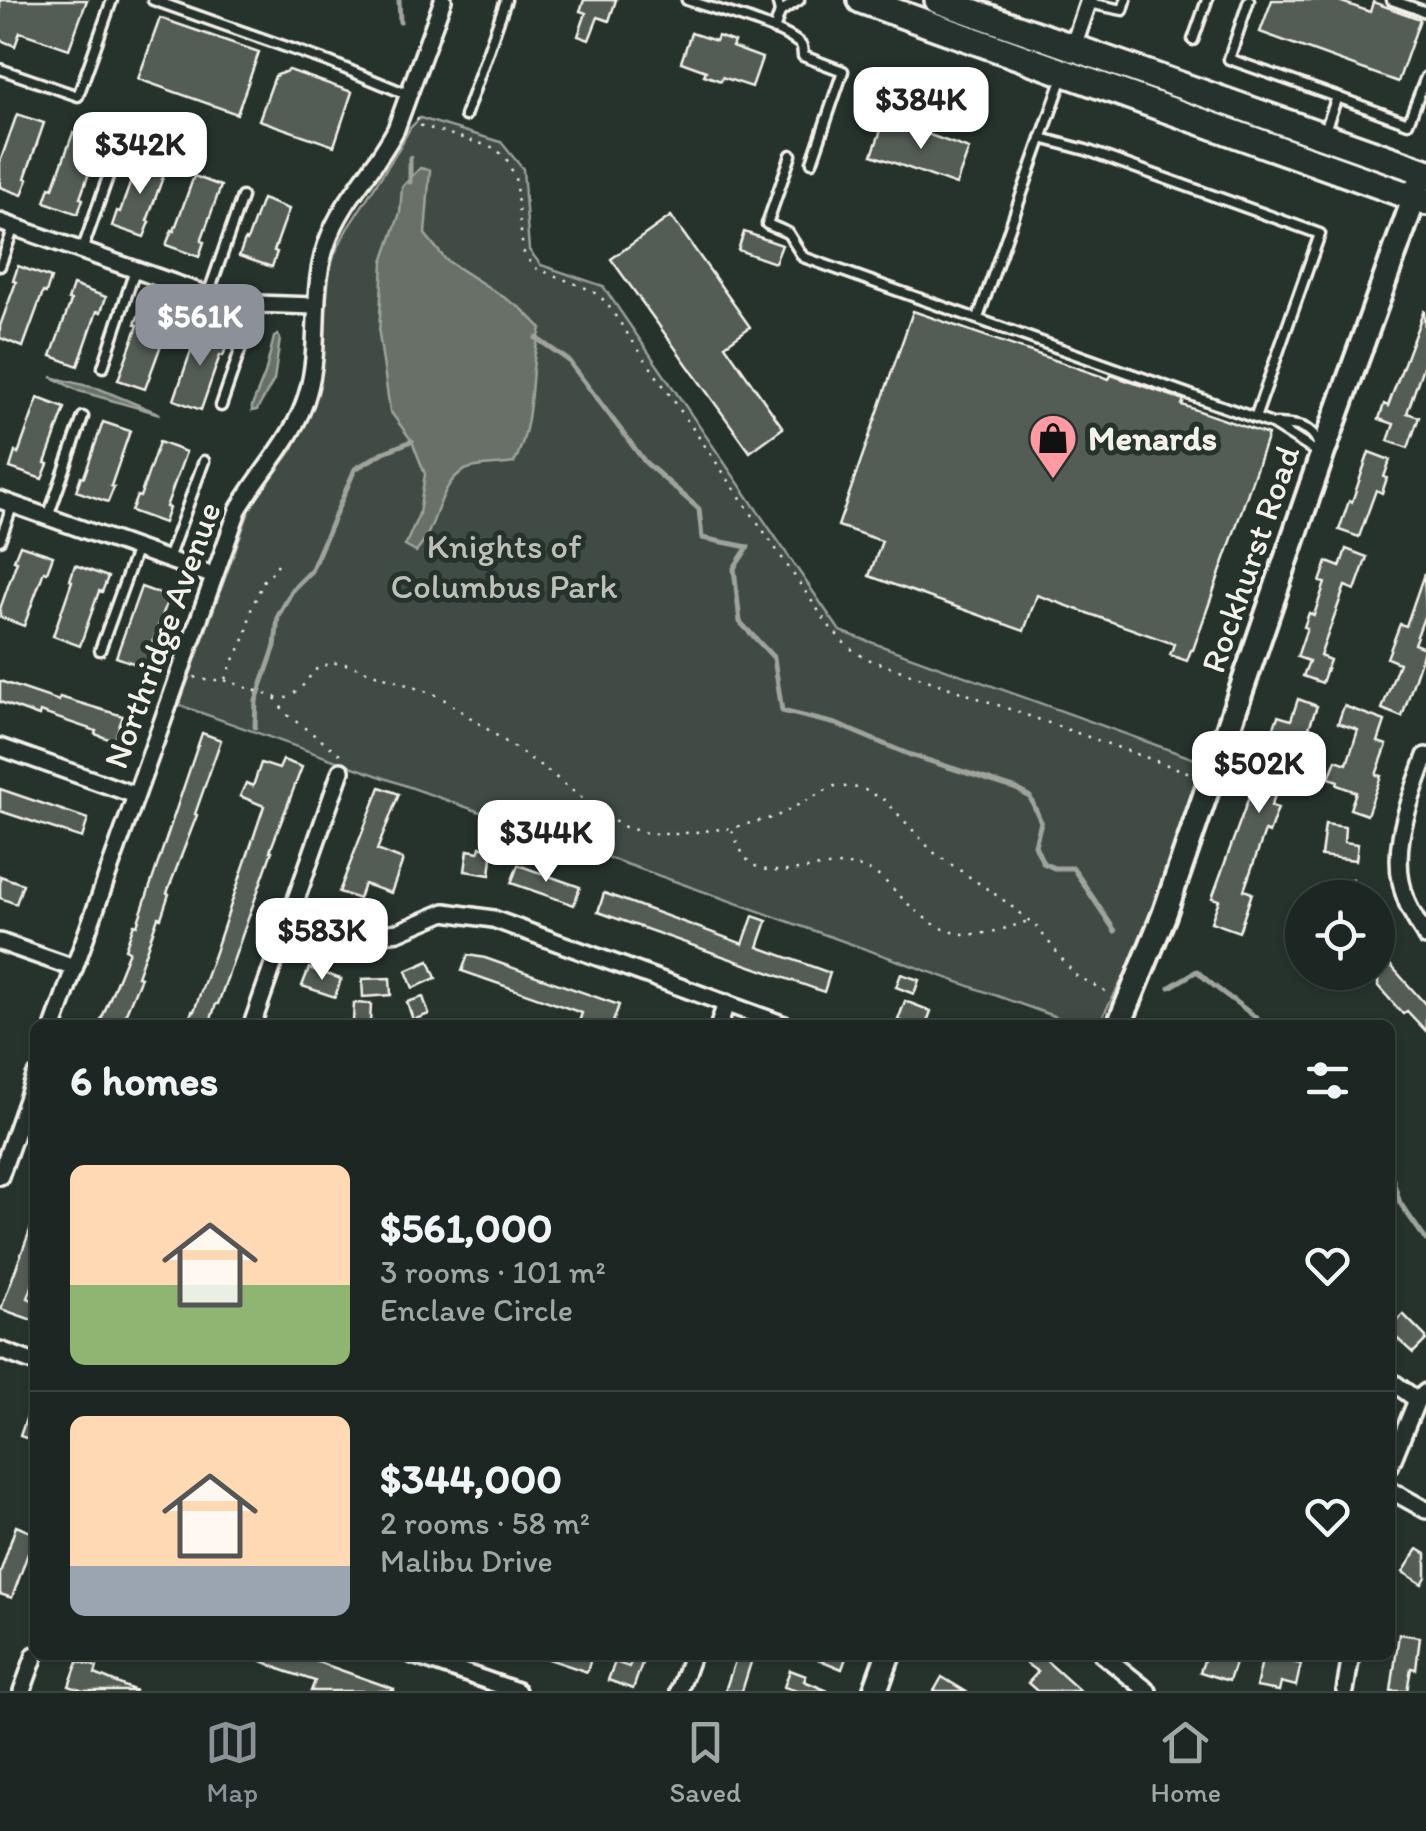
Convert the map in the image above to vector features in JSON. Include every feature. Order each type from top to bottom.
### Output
[{"type":"main road","points":[[861,0],[1420,200]]},
{"type":"main road","points":[[938,0],[1425,172]]},
{"type":"street","name":"Northridge Avenue","points":[[56,1020],[238,510],[290,435],[304,406],[312,372],[318,279],[328,238],[415,101],[443,0]]},
{"type":"street","points":[[1064,73],[1088,1]]},
{"type":"street","name":"Rockhurst Road","points":[[1121,1020],[1164,915],[1322,455],[1420,200],[1425,172]]},
{"type":"street","points":[[7,224],[233,302],[315,306]]},
{"type":"street","points":[[6,502],[214,576]]},
{"type":"street","points":[[0,747],[135,795]]},
{"type":"street","points":[[1426,756],[1400,835],[1398,862],[1406,903],[1426,937]]},
{"type":"street","points":[[254,1020],[341,770]]},
{"type":"street","points":[[289,921],[348,938],[398,932],[445,912],[493,919],[772,1020]]},
{"type":"street","points":[[0,942],[74,968]]},
{"type":"street","points":[[720,1020],[726,1003]]},
{"type":"street","points":[[0,1176],[6,1141],[30,1088]]},
{"type":"street","points":[[0,1350],[30,1361]]},
{"type":"street","points":[[1395,1383],[1421,1396],[1395,1455]]},
{"type":"street","points":[[1395,1493],[1426,1510]]},
{"type":"street","points":[[22,1691],[34,1660]]},
{"type":"street","points":[[428,1660],[517,1691]]},
{"type":"street","points":[[679,1691],[690,1660]]},
{"type":"street","points":[[875,1691],[886,1660]]},
{"type":"street","points":[[1109,1660],[1148,1691]]},
{"type":"street","points":[[1345,1691],[1350,1660]]},
{"type":"lane","points":[[0,68],[78,96],[112,0]]},
{"type":"lane","points":[[153,0],[329,62],[415,101]]},
{"type":"lane","points":[[465,116],[506,0]]},
{"type":"lane","points":[[687,0],[774,30],[796,41],[803,56],[844,71],[812,162]]},
{"type":"lane","points":[[774,30],[780,12],[777,0]]},
{"type":"lane","points":[[780,12],[799,0]]},
{"type":"lane","points":[[1088,1],[1123,10],[1126,0]]},
{"type":"lane","points":[[1193,40],[1206,0]]},
{"type":"lane","points":[[1249,0],[1229,59],[1408,123],[1426,77]]},
{"type":"lane","points":[[1392,0],[1426,12]]},
{"type":"lane","points":[[978,318],[1064,73]]},
{"type":"lane","points":[[1323,136],[1337,97]]},
{"type":"lane","points":[[1041,138],[1086,150],[1320,234],[1255,418]]},
{"type":"lane","points":[[82,251],[117,151]]},
{"type":"lane","points":[[791,155],[767,224],[788,233],[803,257],[1272,424],[1322,455]]},
{"type":"lane","points":[[208,295],[242,198]]},
{"type":"lane","points":[[0,266],[7,224]]},
{"type":"lane","points":[[103,367],[135,270]]},
{"type":"lane","points":[[221,406],[256,304]]},
{"type":"lane","points":[[48,516],[83,418]]},
{"type":"lane","points":[[1272,424],[1302,426],[1314,433],[1322,455]]},
{"type":"lane","points":[[168,560],[204,461]]},
{"type":"lane","points":[[0,540],[6,502]]},
{"type":"lane","points":[[100,650],[137,548]]},
{"type":"path","points":[[415,101],[416,124],[495,148],[507,160],[515,177],[523,251],[533,266],[591,290],[605,301],[829,626],[847,646],[865,658],[1210,780]]},
{"type":"path","points":[[224,680],[246,635],[251,610],[264,580],[280,559]]},
{"type":"path","points":[[181,673],[288,698],[302,688],[315,670],[330,663],[361,668],[439,696],[544,768],[606,817],[650,834],[730,828],[775,817],[834,786],[861,788],[884,800],[933,852],[1029,920],[1075,975],[1129,1001]]},
{"type":"path","points":[[274,697],[286,714],[344,756],[341,770]]},
{"type":"path","points":[[730,828],[754,865],[778,870],[842,863],[866,868],[920,915],[944,930],[974,936],[1029,920]]},
{"type":"green space","name":"Knights of Columbus Park","points":[[420,118],[501,142],[523,169],[529,250],[541,265],[603,286],[840,631],[1203,762],[1136,954],[1101,1020],[1065,1020],[179,705],[251,506],[292,450],[314,404],[322,364],[324,303],[335,253],[410,128]]},
{"type":"shaded area","points":[[420,168],[430,170],[425,234],[446,260],[522,309],[541,328],[527,425],[514,463],[470,468],[456,476],[416,552],[405,546],[419,514],[425,474],[412,441],[390,411],[379,334],[383,262],[400,213],[402,187]]},
{"type":"shaded area","points":[[278,335],[274,380],[257,410],[252,411],[274,337]]},
{"type":"shaded area","points":[[51,377],[100,389],[160,414],[79,391]]},
{"type":"building","points":[[0,0],[87,0],[69,49],[20,32],[15,46],[0,40]]},
{"type":"building","points":[[584,0],[616,0],[609,21],[598,17],[589,40],[578,36],[586,13],[580,11]]},
{"type":"building","points":[[1272,0],[1336,0],[1370,12],[1373,2],[1420,19],[1398,82],[1260,32]]},
{"type":"building","points":[[160,18],[259,52],[237,114],[138,79]]},
{"type":"building","points":[[691,33],[716,41],[718,36],[734,42],[732,47],[762,58],[752,87],[722,77],[721,81],[681,62]]},
{"type":"building","points":[[289,70],[352,92],[334,146],[259,120],[275,76]]},
{"type":"building","points":[[17,114],[44,123],[22,195],[0,187],[0,162]]},
{"type":"building","points":[[885,119],[969,149],[956,185],[872,155]]},
{"type":"building","points":[[73,133],[100,143],[78,214],[45,202]]},
{"type":"building","points":[[140,156],[167,166],[144,237],[112,226]]},
{"type":"building","points":[[194,176],[221,186],[199,257],[166,245]]},
{"type":"building","points":[[262,199],[289,209],[272,267],[239,256]]},
{"type":"building","points":[[671,216],[750,327],[725,345],[783,428],[750,452],[611,259]]},
{"type":"building","points":[[744,232],[782,245],[775,263],[738,250]]},
{"type":"building","points":[[18,266],[51,278],[23,347],[0,338]]},
{"type":"building","points":[[73,285],[106,297],[101,312],[97,311],[78,366],[51,356]]},
{"type":"building","points":[[141,309],[174,320],[145,389],[118,380]]},
{"type":"building","points":[[1424,310],[1426,358],[1407,413],[1419,417],[1408,448],[1388,441],[1394,424],[1379,419],[1384,404],[1388,406]]},
{"type":"building","name":"Menards","points":[[913,311],[1109,379],[1111,375],[1184,400],[1182,405],[1268,435],[1187,661],[1170,655],[1174,644],[1037,595],[1024,631],[869,576],[882,541],[838,526]]},
{"type":"building","points":[[196,329],[229,340],[201,410],[174,400]]},
{"type":"building","points":[[38,398],[65,408],[42,479],[10,468]]},
{"type":"building","points":[[103,422],[130,431],[108,502],[76,491]]},
{"type":"building","points":[[159,442],[186,452],[164,523],[131,511],[137,496],[140,497]]},
{"type":"building","points":[[1369,452],[1390,460],[1382,493],[1376,490],[1359,537],[1339,530]]},
{"type":"building","points":[[20,545],[53,556],[24,626],[0,617]]},
{"type":"building","points":[[1346,549],[1367,557],[1355,590],[1345,586],[1320,656],[1330,660],[1322,683],[1303,676],[1309,661],[1297,657],[1309,613],[1314,615],[1325,583],[1320,582],[1327,562],[1340,567]]},
{"type":"building","points":[[75,565],[108,577],[102,592],[99,591],[80,646],[53,636]]},
{"type":"building","points":[[1424,574],[1426,612],[1414,644],[1425,648],[1402,717],[1382,709],[1399,663],[1387,658],[1400,624],[1406,626]]},
{"type":"building","points":[[141,587],[169,597],[144,667],[116,657]]},
{"type":"building","points":[[0,681],[59,701],[60,697],[123,716],[114,741],[95,734],[96,731],[0,702]]},
{"type":"building","points":[[1298,699],[1317,706],[1284,785],[1280,783],[1271,806],[1278,808],[1269,833],[1265,831],[1244,890],[1252,893],[1239,932],[1211,922],[1219,900],[1212,898],[1257,775],[1253,774],[1258,760],[1262,762],[1278,716],[1291,720]]},
{"type":"building","points":[[1344,706],[1385,721],[1378,742],[1387,745],[1367,815],[1350,809],[1356,792],[1329,778],[1336,760],[1347,764],[1358,730],[1338,723]]},
{"type":"building","points":[[202,733],[221,740],[123,1020],[101,1020],[129,951],[125,949],[134,924],[137,925]]},
{"type":"building","points":[[283,760],[302,767],[218,1004],[211,1020],[189,1020],[264,806],[240,796],[246,783],[253,786],[261,763],[279,769]]},
{"type":"building","points":[[380,787],[399,794],[377,850],[403,860],[391,893],[364,884],[359,899],[339,892]]},
{"type":"building","points":[[0,789],[88,819],[82,838],[0,811]]},
{"type":"building","points":[[1325,824],[1345,827],[1344,842],[1358,844],[1356,860],[1321,856]]},
{"type":"building","points":[[502,832],[518,835],[515,851],[499,848]]},
{"type":"building","points":[[480,847],[493,849],[490,875],[465,871],[468,850],[479,852]]},
{"type":"building","points":[[518,865],[580,887],[574,905],[511,883]]},
{"type":"building","points":[[0,876],[23,884],[16,904],[0,898]]},
{"type":"building","points":[[604,893],[743,944],[753,916],[767,921],[758,947],[830,973],[824,992],[598,912]]},
{"type":"building","points":[[468,955],[485,958],[619,1005],[614,1020],[580,1020],[582,1013],[462,971]]},
{"type":"building","points":[[429,961],[436,978],[413,988],[406,971]]},
{"type":"building","points":[[309,968],[341,979],[335,997],[302,986]]},
{"type":"building","points":[[1395,970],[1426,1005],[1426,1031],[1407,1011],[1403,1014],[1382,990],[1395,990]]},
{"type":"building","points":[[901,974],[919,980],[914,994],[896,987]]},
{"type":"building","points":[[390,978],[391,995],[363,997],[362,979]]},
{"type":"building","points":[[423,997],[429,1014],[413,1020],[407,1002]]},
{"type":"building","points":[[905,1001],[931,1011],[928,1020],[898,1020]]},
{"type":"building","points":[[354,1003],[371,1004],[370,1020],[353,1020]]},
{"type":"building","points":[[30,1230],[30,1319],[1,1309]]},
{"type":"building","points":[[1403,1314],[1426,1340],[1413,1353],[1395,1337],[1395,1323]]},
{"type":"building","points":[[30,1408],[30,1439],[20,1436]]},
{"type":"building","points":[[16,1526],[30,1532],[30,1548],[12,1598],[0,1594],[0,1573]]},
{"type":"building","points":[[1418,1549],[1426,1554],[1426,1577],[1422,1584],[1403,1572]]},
{"type":"building","points":[[1399,1634],[1420,1637],[1416,1669],[1411,1668],[1407,1691],[1391,1691]]},
{"type":"building","points":[[260,1660],[312,1660],[394,1691],[311,1691],[315,1681]]},
{"type":"building","points":[[552,1660],[591,1660],[587,1672]]},
{"type":"building","points":[[632,1660],[643,1660],[633,1689],[608,1680],[615,1662],[629,1667]]},
{"type":"building","points":[[735,1660],[752,1660],[742,1691],[725,1691]]},
{"type":"building","points":[[820,1660],[845,1660],[842,1669]]},
{"type":"building","points":[[1021,1660],[1046,1660],[1080,1691],[1037,1691],[1028,1683],[1038,1672]]},
{"type":"building","points":[[1204,1660],[1235,1663],[1229,1681],[1200,1672]]},
{"type":"building","points":[[1262,1660],[1301,1664],[1296,1686],[1281,1682],[1279,1691],[1256,1687]]},
{"type":"building","points":[[78,1661],[97,1667],[95,1674],[136,1691],[83,1691],[69,1686]]},
{"type":"building","points":[[790,1670],[806,1676],[804,1681],[828,1691],[784,1687]]},
{"type":"building","points":[[942,1677],[965,1691],[934,1691]]},
{"type":"waterway","points":[[399,0],[400,22]]},
{"type":"waterway","points":[[410,158],[410,182]]},
{"type":"waterway","points":[[536,338],[568,360],[645,462],[699,509],[702,538],[748,547],[734,568],[740,622],[774,658],[782,711],[836,724],[1030,797],[1041,822],[1035,845],[1043,863],[1054,868],[1073,868],[1115,931]]},
{"type":"waterway","points":[[255,727],[256,701],[275,646],[278,616],[293,589],[311,571],[355,469],[412,441]]},
{"type":"waterway","points":[[1170,987],[1197,971],[1258,1020]]},
{"type":"waterway","points":[[1395,1187],[1400,1203],[1426,1240]]},
{"type":"place","name":"Menards","points":[[1053,480]]}]
